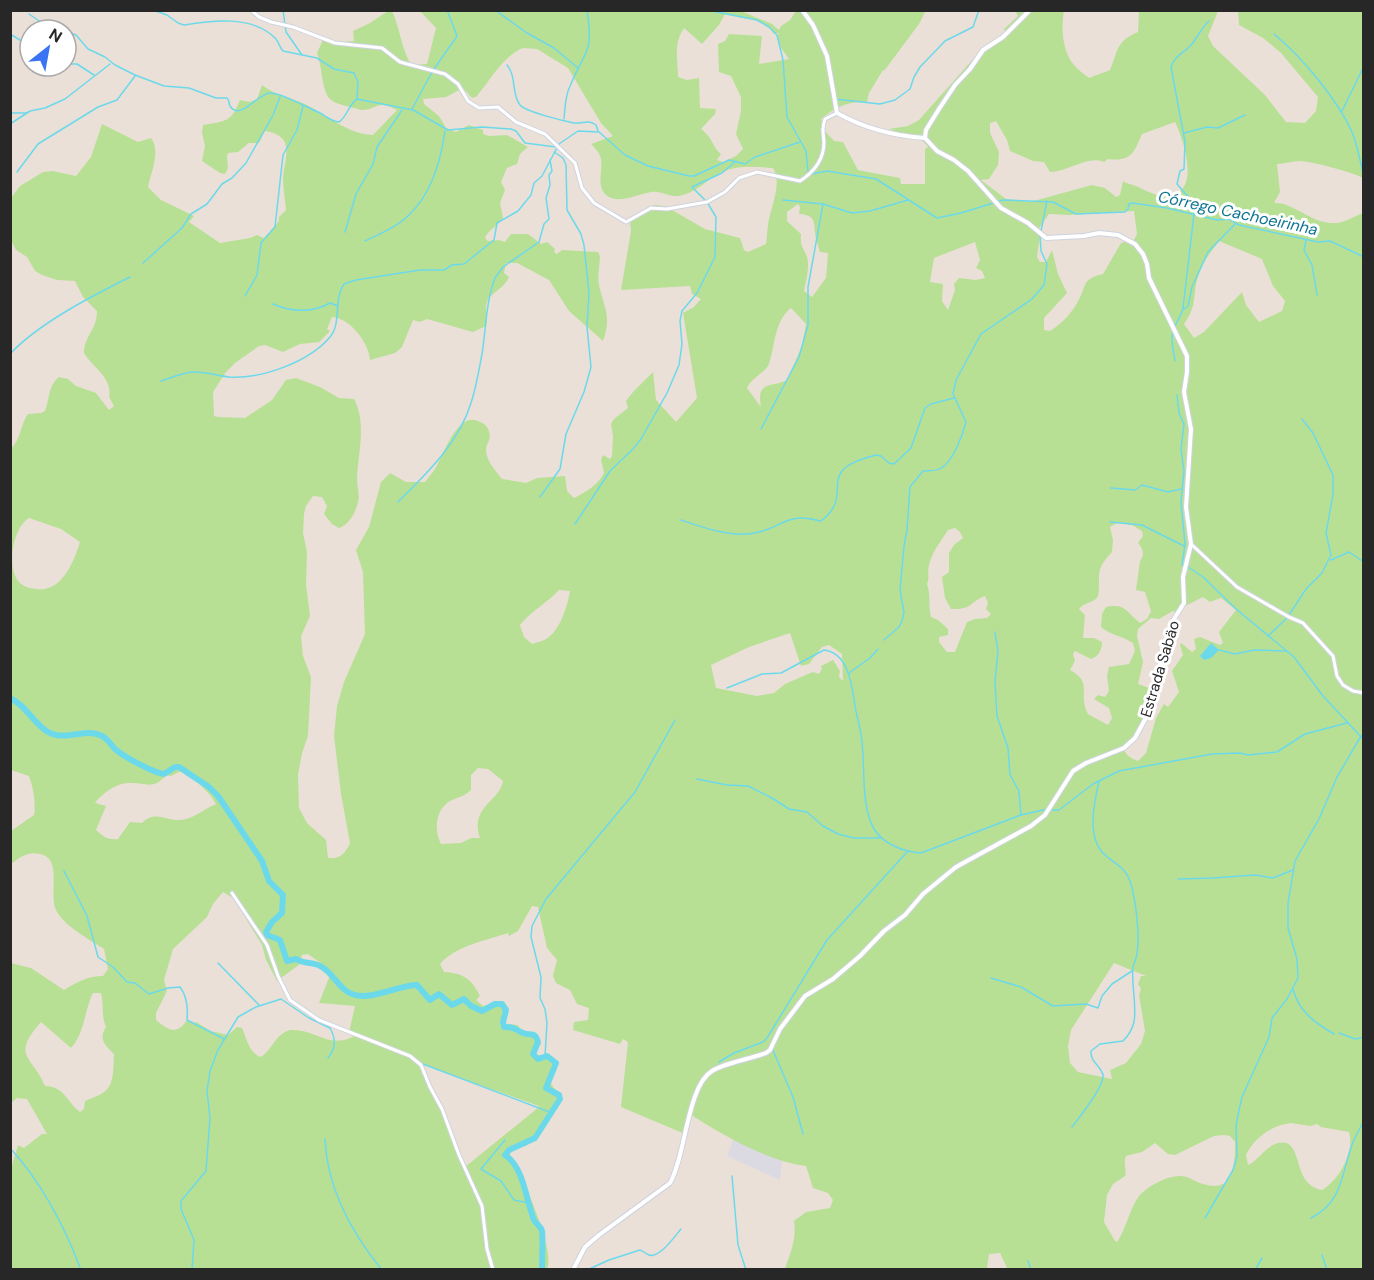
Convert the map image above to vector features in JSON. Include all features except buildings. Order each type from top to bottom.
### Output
[{"type":"street","points":[[251,10],[259,17],[271,22],[293,27],[335,43],[381,48],[400,62],[445,74],[458,84],[468,101],[478,108],[498,107],[516,122],[545,134],[575,162],[582,188],[594,203],[627,222],[651,208],[668,209],[707,202],[725,192],[739,178],[757,172],[800,181],[818,165],[823,156],[822,127],[825,119],[837,113]]},
{"type":"street","points":[[802,10],[813,25],[827,56],[837,113]]},
{"type":"street","points":[[837,113],[858,125],[925,138],[926,130],[939,109],[983,50],[1003,37],[1030,10]]},
{"type":"street","name":"Estrada Sabäo","points":[[573,1269],[585,1247],[670,1183],[676,1172],[696,1090],[712,1070],[770,1050],[791,1012],[805,996],[833,979],[860,956],[944,876],[972,857],[993,848],[1031,826],[1044,815],[1073,771],[1086,763],[1124,748],[1135,738],[1148,714],[1174,619],[1184,603],[1183,577],[1191,544],[1186,487],[1190,464],[1191,429],[1184,392],[1188,356],[1149,278],[1143,254],[1135,244],[1118,235],[1099,232],[1084,236],[1046,238],[1028,223],[1000,208],[968,171],[937,151],[925,138]]},
{"type":"street","points":[[1191,544],[1237,586],[1303,623],[1333,656],[1337,676],[1343,685],[1353,691],[1364,693]]},
{"type":"street","points":[[232,893],[267,945],[278,976],[290,1000],[315,1018],[410,1056],[421,1065],[442,1109],[459,1155],[482,1206],[485,1217],[486,1249],[493,1269]]},
{"type":"shaded area","points":[[734,1137],[782,1161],[780,1180],[727,1156]]},
{"type":"green space","points":[[388,11],[392,11],[406,54],[412,65],[427,64],[436,28],[420,11],[741,11],[772,24],[779,30],[796,11],[936,11],[925,12],[919,24],[883,70],[869,93],[867,102],[842,106],[821,119],[825,131],[834,141],[843,142],[858,170],[900,178],[901,184],[925,184],[925,149],[928,147],[923,141],[889,129],[908,126],[919,120],[982,49],[1005,32],[1004,29],[1018,16],[1015,11],[1064,11],[1063,31],[1067,53],[1076,67],[1089,78],[1110,70],[1122,43],[1138,32],[1139,13],[1137,11],[1218,11],[1208,36],[1213,46],[1265,95],[1286,122],[1305,123],[1316,111],[1318,97],[1281,53],[1263,38],[1239,25],[1238,11],[1363,11],[1363,178],[1342,170],[1306,162],[1277,164],[1280,192],[1274,203],[1289,206],[1328,223],[1337,223],[1363,213],[1363,1269],[1008,1270],[1000,1253],[989,1254],[987,1269],[785,1269],[794,1240],[794,1221],[806,1212],[830,1208],[833,1200],[828,1193],[813,1188],[806,1166],[760,1153],[687,1112],[685,1134],[621,1107],[628,1042],[623,1039],[620,1044],[573,1030],[574,1022],[588,1020],[589,1008],[577,1004],[570,990],[556,983],[553,976],[557,960],[547,948],[538,907],[532,906],[518,931],[509,936],[508,933],[463,948],[440,964],[444,972],[457,974],[470,981],[480,996],[476,1000],[483,1006],[505,1004],[508,1012],[505,1024],[518,1025],[522,1033],[537,1035],[535,1055],[549,1056],[556,1063],[550,1080],[561,1098],[556,1100],[526,1146],[512,1148],[510,1155],[542,1229],[547,1246],[547,1269],[11,1269],[11,1169],[18,1145],[24,1148],[42,1134],[47,1134],[27,1099],[17,1098],[11,1103],[11,963],[31,968],[64,990],[83,980],[103,976],[108,969],[104,949],[72,928],[57,912],[54,905],[53,870],[47,857],[36,853],[28,854],[11,864],[11,831],[34,815],[35,806],[29,776],[11,770],[11,449],[17,441],[28,414],[45,411],[51,388],[59,377],[96,393],[109,410],[114,406],[109,397],[108,384],[84,353],[97,311],[83,297],[75,281],[57,280],[42,275],[35,271],[27,257],[16,250],[11,240],[11,198],[20,186],[43,172],[53,171],[76,176],[91,157],[102,124],[138,142],[151,138],[155,155],[148,187],[161,200],[194,216],[189,222],[220,243],[257,235],[264,238],[286,210],[283,177],[285,142],[281,137],[265,131],[259,143],[249,143],[238,152],[228,153],[228,168],[225,174],[220,173],[202,161],[205,146],[203,125],[226,120],[234,113],[240,100],[250,102],[257,99],[262,85],[275,93],[309,106],[344,127],[373,135],[397,110],[381,105],[361,110],[331,100],[324,88],[317,53],[323,40],[354,41],[353,31]],"holes":[[[725,14],[759,21],[770,28],[774,34],[779,33],[777,37],[781,48],[789,59],[759,64],[762,36],[729,34],[725,41],[718,44],[719,72],[731,76],[741,97],[741,111],[736,134],[743,149],[736,156],[723,162],[717,160],[721,154],[701,129],[715,114],[716,109],[700,108],[699,78],[687,80],[678,77],[677,46],[684,28],[702,44],[719,25]],[[523,48],[537,49],[568,68],[601,123],[613,136],[591,144],[601,159],[601,187],[611,198],[622,199],[655,192],[679,196],[689,193],[716,175],[733,168],[773,168],[777,181],[766,244],[748,252],[744,250],[740,238],[705,229],[665,206],[654,205],[630,221],[631,231],[621,290],[690,286],[692,294],[701,299],[694,307],[683,313],[697,398],[676,422],[656,400],[653,372],[626,401],[628,408],[611,424],[612,456],[610,459],[603,455],[601,460],[604,473],[595,485],[587,490],[574,498],[567,491],[565,476],[537,478],[526,483],[502,479],[486,454],[490,437],[488,429],[480,422],[472,420],[459,427],[425,482],[406,482],[390,473],[381,482],[369,527],[356,550],[363,572],[365,634],[344,682],[337,706],[334,736],[350,843],[342,855],[328,858],[326,840],[307,823],[299,808],[298,775],[308,736],[311,677],[303,656],[301,636],[310,616],[306,585],[307,552],[303,533],[304,514],[313,496],[322,497],[327,506],[324,514],[332,524],[339,528],[346,524],[354,514],[359,496],[357,479],[361,428],[358,408],[354,399],[339,398],[320,387],[296,378],[286,380],[272,400],[245,418],[218,417],[214,416],[213,392],[226,372],[259,346],[265,345],[283,352],[300,344],[319,342],[330,331],[327,329],[332,317],[339,318],[357,332],[366,346],[370,360],[395,353],[402,347],[413,320],[420,322],[427,319],[473,332],[486,326],[487,302],[509,277],[504,273],[506,263],[517,263],[549,280],[569,311],[603,341],[607,318],[598,282],[600,256],[598,252],[562,250],[557,254],[547,242],[541,244],[528,234],[511,234],[505,242],[488,241],[485,238],[503,218],[500,203],[505,190],[501,182],[507,168],[517,164],[520,154],[528,147],[507,135],[489,136],[483,134],[483,130],[469,125],[456,132],[446,128],[439,116],[424,104],[423,99],[446,97],[463,88],[472,98],[476,97],[503,63]],[[996,121],[1007,140],[1010,151],[1033,161],[1044,162],[1050,172],[1085,162],[1122,159],[1134,151],[1142,134],[1175,122],[1185,150],[1188,173],[1186,183],[1181,190],[1168,196],[1154,194],[1123,181],[1120,195],[1116,197],[1105,188],[1092,185],[1030,202],[1006,199],[981,180],[989,179],[998,165],[999,152],[990,133],[990,123]],[[798,204],[799,214],[812,218],[820,252],[828,253],[826,278],[812,297],[804,291],[808,265],[801,245],[801,234],[787,221],[787,212]],[[1134,211],[1137,234],[1134,240],[1121,243],[1103,274],[1095,276],[1085,284],[1072,311],[1050,331],[1044,330],[1044,318],[1067,293],[1058,274],[1052,250],[1046,262],[1040,262],[1037,257],[1040,235],[1037,231],[1049,214]],[[1219,241],[1262,259],[1273,286],[1285,301],[1282,311],[1259,322],[1246,305],[1242,292],[1204,332],[1194,338],[1184,324],[1192,310],[1200,270]],[[975,242],[980,260],[976,268],[982,271],[985,278],[976,280],[959,278],[954,284],[955,290],[948,310],[942,301],[943,284],[930,282],[934,258]],[[791,308],[806,324],[802,346],[787,380],[763,389],[760,398],[761,407],[747,388],[769,364],[778,327],[785,313]],[[29,518],[61,529],[80,542],[66,574],[60,581],[45,589],[29,588],[19,582],[13,567],[13,548],[19,530]],[[1117,523],[1132,525],[1142,531],[1143,536],[1138,543],[1143,554],[1136,590],[1145,592],[1151,611],[1147,619],[1140,623],[1125,609],[1118,606],[1106,607],[1102,614],[1101,627],[1133,643],[1135,651],[1129,664],[1109,667],[1107,676],[1109,691],[1105,697],[1098,695],[1094,699],[1109,708],[1112,718],[1108,725],[1088,714],[1081,679],[1070,670],[1075,661],[1073,654],[1075,651],[1091,659],[1101,650],[1102,642],[1094,638],[1083,638],[1085,615],[1079,609],[1098,596],[1100,569],[1112,552],[1113,540],[1110,527]],[[955,528],[960,532],[963,538],[954,545],[949,553],[949,572],[942,577],[945,598],[951,609],[958,609],[967,607],[985,596],[988,603],[986,609],[991,614],[987,618],[967,622],[955,652],[947,652],[939,642],[939,637],[948,635],[948,629],[931,617],[927,584],[928,568],[932,556],[948,530]],[[559,590],[570,591],[563,615],[554,632],[546,639],[532,644],[524,637],[520,625]],[[1203,597],[1210,602],[1221,598],[1236,610],[1219,632],[1223,643],[1220,645],[1200,637],[1194,639],[1196,649],[1192,652],[1181,643],[1183,655],[1172,671],[1179,692],[1168,707],[1164,704],[1156,718],[1146,753],[1138,761],[1125,753],[1123,748],[1143,722],[1152,689],[1138,684],[1143,662],[1137,636],[1138,629],[1151,618],[1159,619],[1173,611],[1178,613],[1181,608]],[[790,633],[801,666],[809,664],[822,647],[829,645],[842,654],[843,681],[839,677],[840,671],[833,660],[821,666],[819,674],[813,672],[808,674],[785,684],[774,693],[757,696],[716,688],[711,665],[749,647]],[[478,768],[488,769],[503,781],[501,788],[486,805],[479,819],[480,838],[471,838],[461,843],[441,844],[437,833],[437,821],[441,810],[450,801],[471,790],[471,775]],[[185,769],[216,804],[186,819],[174,820],[158,816],[142,823],[130,822],[118,839],[106,838],[96,830],[106,806],[95,803],[106,792],[126,783],[150,785],[158,783],[166,775],[171,776]],[[223,892],[233,898],[262,945],[266,960],[277,981],[300,964],[302,955],[308,954],[329,969],[327,973],[330,975],[319,1003],[355,1006],[349,1032],[356,1035],[338,1041],[308,1032],[290,1030],[277,1038],[261,1057],[251,1049],[242,1028],[237,1027],[228,1035],[211,1031],[196,1022],[187,1020],[180,1028],[169,1029],[156,1020],[156,1013],[167,991],[164,980],[173,949],[207,917],[213,904]],[[1114,963],[1146,976],[1141,976],[1138,984],[1141,989],[1139,995],[1145,1031],[1141,1044],[1126,1063],[1110,1070],[1112,1079],[1078,1072],[1070,1063],[1068,1046],[1071,1030]],[[93,993],[101,993],[106,1027],[103,1038],[105,1045],[114,1054],[113,1074],[108,1089],[85,1101],[84,1109],[80,1112],[57,1089],[45,1086],[25,1050],[32,1034],[41,1022],[71,1048],[84,1022]],[[421,1064],[539,1106],[465,1167],[444,1113]],[[1291,1123],[1310,1126],[1317,1124],[1321,1127],[1349,1132],[1348,1157],[1340,1173],[1322,1190],[1312,1186],[1305,1179],[1292,1147],[1286,1143],[1274,1145],[1248,1165],[1246,1155],[1264,1133],[1277,1126]],[[1214,1136],[1230,1136],[1235,1142],[1231,1175],[1222,1185],[1214,1186],[1181,1176],[1156,1183],[1139,1196],[1117,1242],[1104,1222],[1107,1195],[1113,1184],[1125,1176],[1126,1156],[1142,1152],[1155,1143],[1168,1154],[1175,1155]]]},
{"type":"water","points":[[1211,643],[1219,650],[1211,658],[1204,660],[1200,656]]},
{"type":"waterway","name":"Córrego Cachoeirinha","points":[[153,10],[184,25],[232,21],[256,26],[267,31],[276,39],[283,51],[317,58],[334,69],[354,73],[358,82],[357,99]]},
{"type":"waterway","points":[[283,10],[286,32],[302,55]]},
{"type":"waterway","points":[[412,109],[432,72],[457,36],[447,10]]},
{"type":"waterway","points":[[495,10],[527,33],[554,48],[578,68]]},
{"type":"waterway","points":[[564,119],[568,90],[589,44],[587,10]]},
{"type":"waterway","name":"Córrego Cachoeirinha","points":[[707,10],[757,20],[777,35],[783,60],[787,117],[806,151],[808,171],[812,174],[827,171],[876,179],[937,218],[1003,200],[1053,202],[1076,214],[1125,212],[1132,203],[1167,208],[1217,220],[1229,219],[1239,225],[1318,242],[1330,241],[1364,257]]},
{"type":"waterway","points":[[835,99],[880,104],[895,100],[910,89],[920,67],[945,41],[973,27],[979,10]]},
{"type":"waterway","points":[[29,14],[35,18]]},
{"type":"waterway","points":[[1204,215],[1177,184],[1180,171],[1184,169],[1185,142],[1171,67],[1174,60],[1191,45],[1209,21]]},
{"type":"waterway","points":[[10,34],[18,39]]},
{"type":"waterway","points":[[1274,34],[1307,66],[1337,106],[1354,137],[1364,177]]},
{"type":"waterway","points":[[78,37],[88,49],[135,75],[164,86],[189,88],[216,98],[227,98],[234,110],[244,109],[260,97],[270,93],[287,98],[339,122],[357,99]]},
{"type":"waterway","points":[[10,124],[30,111],[45,108],[65,99],[110,64]]},
{"type":"waterway","points":[[78,65],[94,75]]},
{"type":"waterway","points":[[507,65],[512,75],[517,101],[524,108],[569,122],[590,122],[596,125],[598,131]]},
{"type":"waterway","points":[[1342,111],[1364,66]]},
{"type":"waterway","points":[[17,172],[38,144],[98,107],[117,100],[135,76]]},
{"type":"waterway","points":[[143,263],[182,228],[191,214],[207,204],[222,184],[232,178],[246,163],[273,115],[280,97]]},
{"type":"waterway","name":"Córrego Cachoeirinha","points":[[357,99],[413,110],[448,130],[482,127],[511,129],[516,131],[525,143],[556,147]]},
{"type":"waterway","points":[[245,296],[257,275],[261,243],[275,227],[283,155],[297,130],[303,106]]},
{"type":"waterway","points":[[345,232],[356,194],[373,164],[377,147],[402,110]]},
{"type":"waterway","points":[[10,113],[27,113]]},
{"type":"waterway","points":[[1184,133],[1207,127],[1218,128],[1245,115]]},
{"type":"waterway","points":[[365,241],[399,223],[417,207],[434,176],[445,131]]},
{"type":"waterway","points":[[161,381],[192,372],[242,377],[284,367],[310,354],[330,337],[336,325],[339,297],[344,284],[420,270],[444,270],[452,265],[464,264],[494,240],[497,223],[518,211],[531,195],[534,183],[542,176],[559,144],[578,131],[599,132],[625,155],[648,166],[689,176],[694,176],[729,160],[745,164],[755,157],[800,142]]},
{"type":"waterway","points":[[540,497],[560,469],[566,434],[584,392],[591,367],[587,327],[589,293],[584,245],[581,234],[567,210],[566,165],[563,158],[554,152]]},
{"type":"waterway","points":[[398,502],[450,445],[466,418],[477,379],[488,306],[495,278],[503,267],[539,242],[544,224],[549,219],[546,198],[550,185],[549,175],[552,171],[550,160]]},
{"type":"waterway","points":[[575,524],[610,471],[641,439],[667,393],[679,365],[682,344],[680,321],[682,311],[697,293],[715,257],[716,217],[707,202],[692,187],[722,173],[736,161]]},
{"type":"waterway","points":[[783,200],[823,204],[852,213],[870,211],[908,200]]},
{"type":"waterway","points":[[1041,231],[1047,201]]},
{"type":"waterway","points":[[761,429],[799,357],[808,325],[808,287],[823,204]]},
{"type":"waterway","points":[[1175,361],[1172,335],[1183,308],[1194,214]]},
{"type":"waterway","points":[[1184,309],[1188,306],[1192,287],[1208,252],[1235,224]]},
{"type":"waterway","points":[[884,640],[899,627],[904,612],[900,590],[910,487],[923,471],[936,470],[945,465],[957,447],[966,422],[953,394],[956,380],[981,334],[1032,299],[1044,285],[1047,264],[1041,251],[1040,236]]},
{"type":"waterway","points":[[1306,240],[1304,250],[1312,265],[1317,295]]},
{"type":"waterway","points":[[10,354],[51,321],[130,277]]},
{"type":"waterway","points":[[273,304],[287,309],[302,310],[330,303],[338,306]]},
{"type":"waterway","points":[[1177,395],[1179,413],[1184,424],[1181,449],[1184,471],[1181,502],[1185,544],[1182,565],[1184,565]]},
{"type":"waterway","points":[[681,520],[719,532],[739,534],[765,530],[797,518],[821,521],[834,507],[839,476],[845,468],[876,455],[894,464],[911,448],[925,408],[931,404],[954,398]]},
{"type":"waterway","points":[[1268,636],[1287,618],[1306,589],[1322,573],[1331,555],[1326,533],[1333,495],[1333,475],[1313,433],[1302,419]]},
{"type":"waterway","points":[[1111,488],[1135,490],[1142,485],[1168,492],[1181,489]]},
{"type":"waterway","points":[[1110,522],[1142,525],[1184,546]]},
{"type":"waterway","points":[[1331,560],[1349,552],[1364,562]]},
{"type":"waterway","points":[[1188,567],[1203,577],[1236,609],[1294,657],[1323,696],[1364,740]]},
{"type":"waterway","points":[[995,632],[998,651],[995,681],[997,716],[1008,748],[1010,775],[1019,791],[1021,815]]},
{"type":"waterway","points":[[849,673],[870,658],[878,649]]},
{"type":"waterway","points":[[727,688],[762,674],[781,673],[824,650],[839,657],[848,672],[861,733],[865,798],[870,820],[874,829],[888,843],[901,849],[921,853],[1021,815],[1043,810],[1059,810],[1093,784],[1119,771],[1212,754],[1248,755],[1277,752],[1305,734],[1347,723]]},
{"type":"waterway","points":[[1219,650],[1235,654],[1254,650],[1286,651]]},
{"type":"waterway","points":[[10,698],[21,705],[48,732],[62,736],[89,733],[102,736],[119,752],[146,768],[164,774],[179,767],[209,787],[218,796],[262,861],[269,881],[283,895],[282,913],[272,922],[266,932],[267,935],[280,940],[287,961],[296,959],[319,965],[329,972],[345,990],[361,996],[417,985],[430,1000],[439,994],[452,1005],[464,999],[471,1006],[482,1011],[495,1004],[502,1004],[506,1010],[504,1027],[536,1036],[538,1042],[533,1054],[538,1059],[547,1056],[556,1063],[546,1088],[559,1095],[560,1099],[535,1138],[509,1150],[505,1155],[511,1160],[520,1176],[534,1220],[541,1229],[542,1270]]},
{"type":"waterway","points":[[545,1056],[547,1023],[545,1009],[540,998],[541,977],[531,937],[532,926],[546,899],[635,792],[675,720]]},
{"type":"waterway","points":[[1205,1218],[1233,1170],[1237,1156],[1236,1126],[1242,1097],[1269,1037],[1272,1018],[1287,999],[1298,978],[1297,959],[1288,928],[1288,903],[1295,861],[1319,819],[1337,777],[1361,736]]},
{"type":"waterway","points":[[697,779],[727,785],[748,786],[789,809],[807,812],[823,826],[838,834],[854,838],[881,838]]},
{"type":"waterway","points":[[1072,1127],[1103,1080],[1102,1072],[1092,1058],[1091,1051],[1100,1044],[1123,1041],[1132,1028],[1135,1015],[1133,967],[1137,954],[1138,937],[1136,907],[1128,877],[1123,869],[1105,855],[1095,839],[1093,820],[1099,781]]},
{"type":"waterway","points":[[719,1062],[767,1038],[827,940],[907,852]]},
{"type":"waterway","points":[[1178,879],[1255,875],[1273,878],[1293,870]]},
{"type":"waterway","points":[[64,871],[87,916],[98,957],[113,967],[127,982],[135,983],[149,994],[180,987],[186,1003],[187,1020],[224,1039]]},
{"type":"waterway","points":[[218,963],[259,1005]]},
{"type":"waterway","points":[[991,978],[1021,987],[1053,1006],[1086,1004],[1098,1008],[1102,996],[1112,984],[1132,971]]},
{"type":"waterway","points":[[1293,989],[1299,1004],[1308,1016],[1334,1034]]},
{"type":"waterway","points":[[192,1270],[194,1240],[181,1209],[181,1201],[206,1171],[210,1118],[207,1091],[210,1071],[218,1050],[238,1017],[256,1007],[281,999],[309,1018],[330,1028],[334,1043],[333,1051],[328,1058]]},
{"type":"waterway","points":[[1339,1033],[1355,1039],[1364,1037]]},
{"type":"waterway","points":[[772,1048],[793,1097],[803,1134]]},
{"type":"waterway","points":[[423,1064],[552,1113]]},
{"type":"waterway","points":[[1311,1218],[1322,1211],[1336,1195],[1353,1142],[1364,1121]]},
{"type":"waterway","points":[[325,1139],[330,1175],[343,1209],[360,1240],[382,1270]]},
{"type":"waterway","points":[[505,1140],[481,1169],[501,1181],[514,1200],[529,1203]]},
{"type":"waterway","points":[[10,1148],[33,1176],[52,1206],[81,1270]]},
{"type":"waterway","points":[[732,1176],[738,1245],[746,1270]]},
{"type":"waterway","points":[[587,1270],[640,1250],[649,1255],[657,1254],[681,1229]]},
{"type":"waterway","points":[[1322,1255],[1327,1270]]},
{"type":"waterway","points":[[1255,1270],[1262,1258]]},
{"type":"waterway","points":[[1028,1261],[1031,1270]]}]
